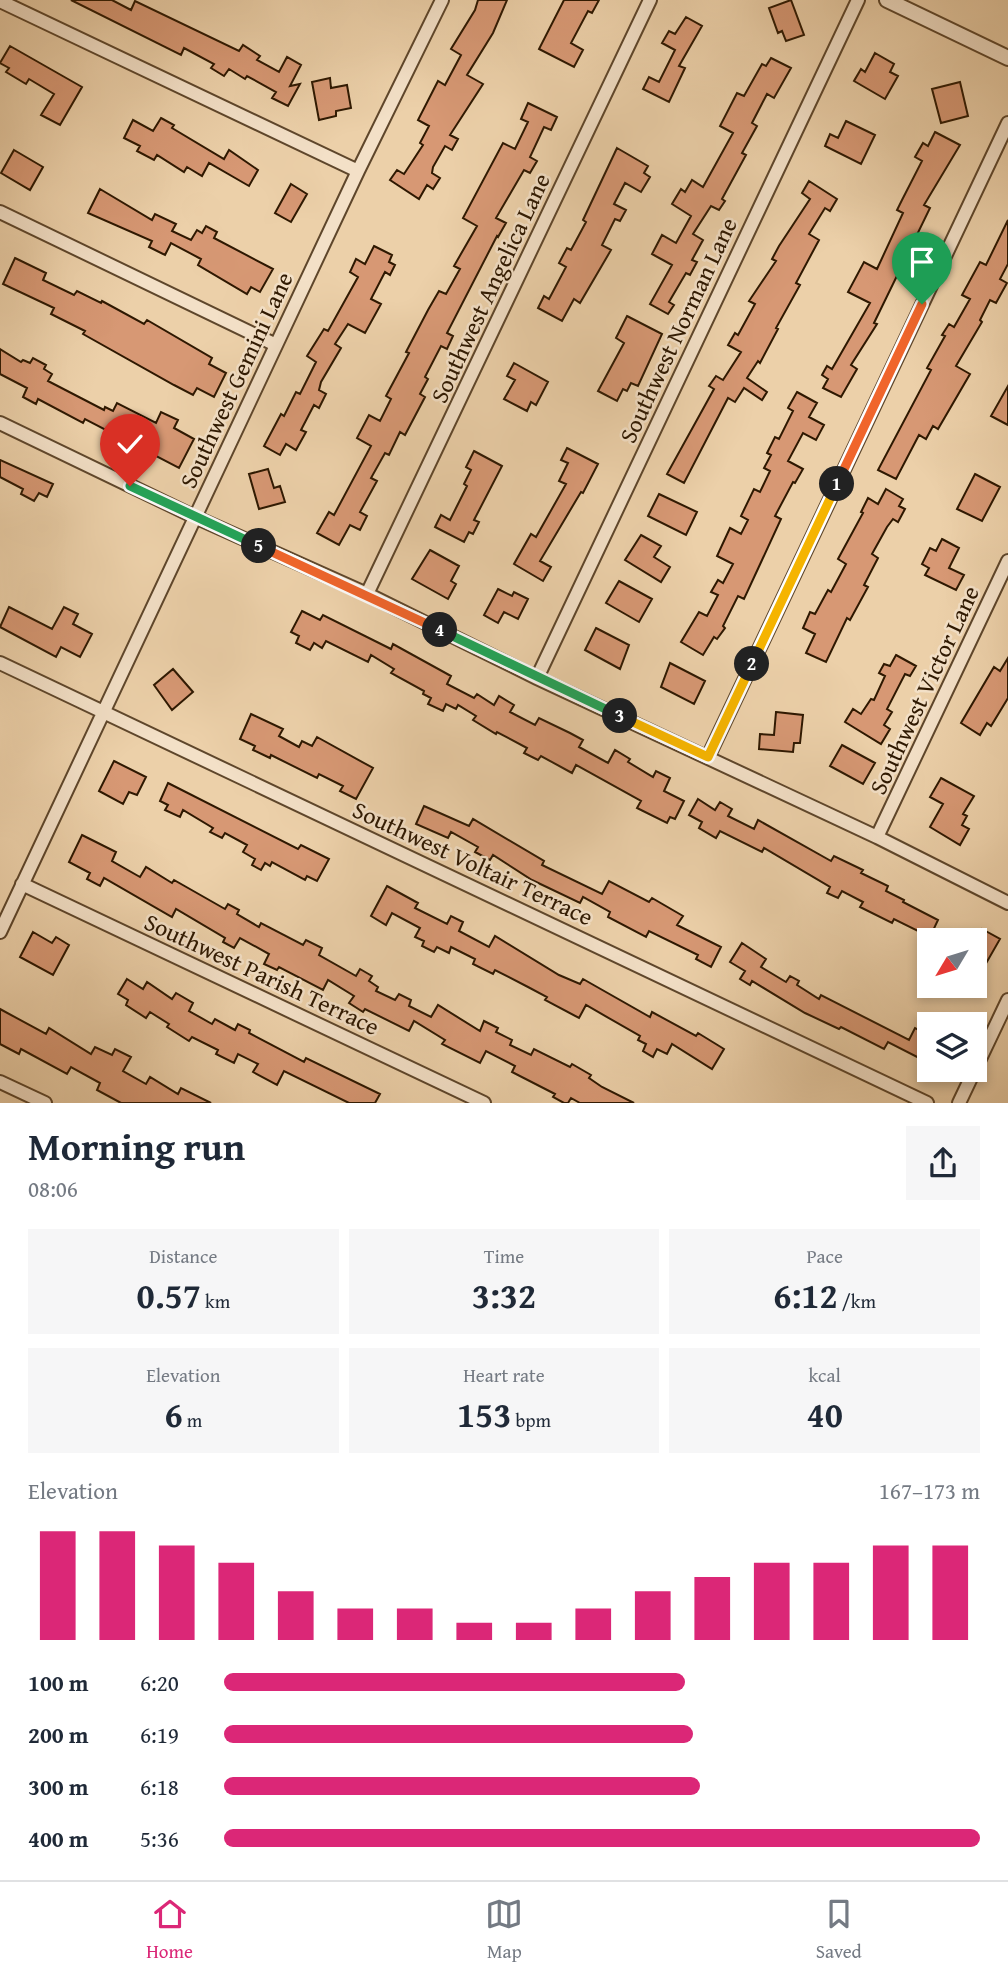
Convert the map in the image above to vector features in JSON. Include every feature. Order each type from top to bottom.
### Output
[{"type":"street","name":"Southwest Angelica Lane","points":[[367,594],[650,0]]},
{"type":"street","name":"Southwest Norman Lane","points":[[537,678],[858,0]]},
{"type":"street","points":[[887,0],[1008,58]]},
{"type":"street","points":[[0,1],[358,171]]},
{"type":"street","name":"Southwest Gemini Lane","points":[[0,932],[438,1]]},
{"type":"street","points":[[708,757],[1008,122]]},
{"type":"street","points":[[0,212],[276,345]]},
{"type":"street","points":[[0,423],[195,517],[367,594],[537,678],[877,837],[1008,903]]},
{"type":"street","name":"Southwest Victor Lane","points":[[877,837],[1008,561]]},
{"type":"street","name":"Southwest Voltair Terrace","points":[[0,663],[927,1103]]},
{"type":"street","name":"Southwest Parish Terrace","points":[[22,884],[484,1103]]},
{"type":"street","points":[[959,1103],[1008,1000]]},
{"type":"street","points":[[0,1082],[45,1103]]},
{"type":"building","points":[[71,0],[112,0],[131,10],[135,1],[239,51],[243,45],[260,56],[257,60],[279,72],[287,57],[301,65],[290,86],[300,84],[288,106],[272,98],[276,92],[247,76],[245,79],[229,69],[224,76],[211,68],[214,64],[184,48],[181,55]]},
{"type":"building","points":[[478,0],[507,0],[493,33],[467,75],[483,84],[450,135],[458,139],[452,150],[445,146],[433,167],[432,173],[440,178],[433,189],[427,185],[419,199],[390,180],[397,170],[404,174],[423,145],[420,143],[429,126],[418,120],[438,81],[445,85],[461,55],[451,49],[475,10]]},
{"type":"building","points":[[564,0],[599,0],[592,13],[588,11],[571,43],[583,50],[574,67],[539,49]]},
{"type":"building","points":[[791,0],[804,35],[786,41],[782,31],[778,33],[769,8]]},
{"type":"building","points":[[686,17],[702,26],[679,66],[685,68],[669,102],[643,89],[649,77],[659,82],[675,50],[662,43],[669,31],[675,34]]},
{"type":"building","points":[[10,46],[82,87],[60,125],[41,115],[54,94],[29,79],[26,84],[6,72],[9,68],[0,63]]},
{"type":"building","points":[[875,53],[894,64],[890,72],[898,76],[885,99],[854,81],[861,69],[865,72]]},
{"type":"building","points":[[771,58],[791,68],[774,98],[767,94],[752,123],[757,126],[742,153],[746,155],[722,199],[725,201],[719,210],[711,206],[693,234],[703,240],[692,260],[697,262],[690,275],[686,273],[669,302],[674,305],[668,314],[650,304],[672,265],[652,254],[662,235],[676,243],[691,216],[672,204],[681,189],[685,192],[692,180],[703,187],[733,133],[720,126],[737,93],[744,96],[762,64],[766,66]]},
{"type":"building","points":[[330,78],[331,88],[347,85],[351,108],[336,111],[336,116],[319,120],[312,82]]},
{"type":"building","points":[[960,82],[968,116],[941,123],[932,89]]},
{"type":"building","points":[[528,103],[557,117],[551,130],[544,127],[530,157],[537,161],[530,173],[524,170],[496,218],[506,223],[447,333],[453,336],[447,349],[441,346],[425,377],[428,379],[420,394],[425,397],[405,435],[400,432],[389,455],[385,453],[371,478],[377,481],[360,512],[367,516],[360,530],[350,525],[339,545],[317,533],[329,512],[334,515],[371,446],[357,438],[369,415],[380,421],[391,399],[386,396],[428,310],[439,291],[446,294],[460,269],[454,266],[477,226],[463,218],[503,143],[515,149],[528,122],[521,119]]},
{"type":"building","points":[[161,118],[174,125],[172,128],[224,159],[229,150],[258,170],[249,186],[209,163],[202,176],[187,167],[184,172],[157,155],[154,160],[137,151],[140,146],[124,138],[133,120],[153,131]]},
{"type":"building","points":[[846,121],[875,135],[861,164],[825,146],[830,134],[838,138]]},
{"type":"building","points":[[935,132],[960,145],[924,205],[930,208],[874,323],[877,324],[851,365],[857,369],[841,397],[823,388],[828,379],[822,375],[827,366],[832,369],[870,303],[848,292],[864,262],[877,269],[903,213],[897,210],[922,161],[915,157],[923,143],[928,146]]},
{"type":"building","points":[[617,148],[648,166],[644,173],[650,177],[641,192],[625,183],[614,204],[626,210],[620,221],[615,219],[602,245],[611,250],[580,303],[574,299],[562,321],[538,308],[544,296],[549,299],[566,267],[559,263],[567,248],[571,250],[586,222],[583,220]]},
{"type":"building","points":[[14,150],[43,167],[30,190],[1,173]]},
{"type":"building","points":[[809,181],[837,199],[830,211],[825,208],[809,234],[819,240],[796,283],[800,285],[760,363],[758,361],[747,378],[767,392],[762,400],[744,388],[735,402],[728,398],[684,483],[667,474],[714,389],[709,386],[716,376],[723,380],[741,352],[728,345],[735,333],[738,335],[755,304],[749,301],[776,261],[772,259],[779,246],[810,199],[802,193]]},
{"type":"building","points":[[291,184],[307,194],[291,222],[275,213]]},
{"type":"building","points":[[100,189],[152,220],[155,214],[176,224],[172,231],[191,240],[197,230],[202,233],[206,226],[217,232],[214,238],[273,269],[260,292],[251,287],[247,294],[198,265],[201,259],[171,243],[165,255],[149,247],[152,241],[88,213]]},
{"type":"building","points":[[1008,220],[1008,264],[1000,279],[1007,283],[996,303],[990,300],[980,320],[982,322],[956,366],[970,374],[938,429],[933,426],[926,439],[919,435],[896,479],[878,470],[931,370],[927,368],[945,336],[942,335],[949,324],[954,327],[970,299],[962,295],[980,262],[986,265]]},
{"type":"building","points":[[374,246],[392,255],[389,262],[395,265],[390,275],[385,272],[371,299],[381,304],[365,333],[348,324],[335,344],[341,348],[321,382],[319,390],[326,394],[319,408],[314,405],[301,430],[306,432],[296,450],[286,444],[280,455],[264,446],[296,392],[300,394],[316,362],[307,356],[324,329],[328,331],[358,277],[350,272],[356,259],[365,264]]},
{"type":"building","points":[[15,258],[46,273],[43,280],[74,295],[77,291],[101,303],[102,301],[144,324],[147,320],[212,358],[209,364],[226,373],[214,397],[197,388],[193,395],[174,385],[83,334],[85,331],[51,314],[54,308],[3,284]]},
{"type":"building","points":[[627,316],[662,334],[638,386],[631,383],[627,391],[623,389],[617,401],[598,391],[624,343],[616,338]]},
{"type":"building","points":[[0,349],[21,362],[23,360],[30,363],[33,358],[46,365],[44,369],[52,374],[48,381],[104,410],[105,407],[113,411],[117,403],[156,423],[161,412],[178,420],[174,428],[194,439],[179,468],[85,419],[83,423],[38,399],[36,404],[23,397],[27,388],[0,374]]},
{"type":"building","points":[[514,363],[548,382],[536,405],[531,402],[527,411],[504,399],[515,380],[507,376]]},
{"type":"building","points":[[1008,386],[1008,425],[991,416]]},
{"type":"building","points":[[797,392],[817,403],[809,417],[824,425],[816,440],[803,433],[788,461],[803,469],[775,516],[781,519],[744,599],[738,596],[723,626],[725,628],[717,639],[714,637],[703,655],[681,642],[699,612],[707,616],[718,595],[711,592],[718,580],[723,583],[733,564],[717,556],[730,528],[741,534],[748,520],[741,516],[754,489],[760,492],[770,471],[764,468],[771,455],[767,453],[775,437],[779,439],[793,411],[788,408]]},
{"type":"building","points":[[567,448],[598,464],[540,561],[551,567],[543,581],[514,564],[531,534],[536,537],[566,484],[559,481],[568,463],[561,460]]},
{"type":"building","points":[[474,451],[502,466],[474,520],[479,522],[473,534],[469,532],[464,542],[435,527],[441,515],[450,520],[467,486],[464,484],[471,470],[466,467]]},
{"type":"building","points":[[0,460],[53,484],[47,497],[39,493],[34,501],[21,494],[23,489],[0,477]]},
{"type":"building","points":[[268,469],[274,488],[280,486],[285,502],[259,509],[249,474]]},
{"type":"building","points":[[975,474],[1000,487],[982,521],[957,509]]},
{"type":"building","points":[[886,489],[903,499],[899,506],[905,509],[898,522],[893,519],[887,527],[872,554],[878,558],[864,585],[868,587],[850,620],[847,618],[826,662],[806,653],[815,634],[803,628],[810,612],[815,614],[828,590],[831,592],[846,564],[838,559],[863,513],[861,512],[868,498],[878,504]]},
{"type":"building","points":[[659,494],[697,512],[686,535],[648,516]]},
{"type":"building","points":[[641,535],[661,546],[654,557],[670,567],[661,582],[625,560]]},
{"type":"building","points":[[942,539],[959,548],[949,568],[964,575],[956,590],[925,575],[929,568],[922,564],[930,548],[936,551]]},
{"type":"building","points":[[430,550],[459,566],[451,581],[456,584],[448,599],[412,579]]},
{"type":"building","points":[[619,581],[652,599],[639,622],[606,603]]},
{"type":"building","points":[[498,589],[512,596],[514,592],[528,599],[518,619],[504,612],[498,623],[484,615]]},
{"type":"building","points":[[9,607],[52,629],[64,607],[78,614],[73,624],[92,634],[80,657],[61,647],[56,657],[0,627]]},
{"type":"building","points":[[302,611],[320,620],[323,615],[391,649],[393,644],[451,676],[447,684],[474,698],[477,694],[494,705],[499,696],[514,705],[510,712],[535,725],[539,718],[570,733],[583,740],[579,747],[608,763],[615,750],[630,759],[628,762],[653,777],[656,771],[670,778],[664,791],[684,801],[675,819],[670,817],[667,823],[637,808],[641,801],[576,765],[572,773],[541,756],[538,760],[524,753],[527,748],[473,720],[476,716],[458,705],[456,709],[446,704],[443,711],[428,704],[431,698],[423,694],[424,691],[391,673],[394,669],[371,655],[368,662],[326,641],[322,648],[314,643],[310,650],[296,643],[299,636],[291,632]]},
{"type":"building","points":[[596,628],[629,645],[620,669],[585,650]]},
{"type":"building","points":[[896,655],[916,666],[910,676],[905,674],[887,709],[892,712],[884,725],[890,729],[881,744],[845,722],[853,709],[861,714],[871,699],[874,700],[885,676],[879,673],[884,664],[890,666]]},
{"type":"building","points":[[1008,658],[1008,698],[991,726],[987,723],[980,735],[961,723],[994,667],[1000,671]]},
{"type":"building","points":[[670,663],[705,681],[694,704],[661,687]]},
{"type":"building","points":[[173,669],[193,692],[172,710],[154,685]]},
{"type":"building","points":[[776,712],[803,715],[800,743],[794,743],[793,752],[759,749],[760,734],[774,735]]},
{"type":"building","points":[[251,714],[283,729],[279,736],[299,747],[302,741],[312,746],[317,737],[373,768],[356,799],[340,791],[343,786],[319,774],[317,778],[271,755],[270,758],[253,750],[255,746],[240,739]]},
{"type":"building","points":[[842,745],[875,763],[863,784],[830,766]]},
{"type":"building","points":[[114,761],[146,777],[137,795],[129,792],[123,804],[99,791]]},
{"type":"building","points":[[941,778],[974,796],[963,814],[967,816],[962,825],[969,829],[960,845],[930,827],[943,804],[930,797]]},
{"type":"building","points":[[168,783],[298,849],[301,845],[329,859],[317,881],[307,876],[305,880],[272,862],[270,866],[265,863],[261,870],[252,865],[255,859],[243,852],[247,845],[225,833],[222,838],[210,832],[213,828],[183,810],[180,817],[165,810],[168,805],[160,801]]},
{"type":"building","points":[[698,799],[715,810],[720,802],[732,809],[728,816],[754,829],[758,820],[831,861],[834,856],[863,870],[861,873],[888,886],[886,891],[938,920],[934,928],[917,928],[917,930],[894,919],[892,923],[860,907],[863,902],[842,891],[838,898],[827,893],[830,887],[764,848],[762,852],[720,831],[716,838],[699,828],[702,822],[689,815]]},
{"type":"building","points":[[424,806],[469,826],[473,819],[544,861],[542,865],[602,894],[609,881],[649,902],[652,898],[683,916],[677,925],[721,947],[711,967],[696,959],[698,955],[649,931],[646,937],[608,917],[610,912],[583,897],[580,903],[532,880],[493,855],[490,860],[475,852],[478,847],[451,832],[448,838],[416,824]]},
{"type":"building","points":[[82,835],[116,852],[112,861],[140,877],[146,867],[225,909],[228,904],[239,910],[237,914],[259,927],[261,923],[303,945],[306,940],[322,948],[319,955],[356,976],[360,969],[372,976],[369,981],[378,987],[376,991],[395,1000],[399,994],[411,1000],[409,1006],[431,1017],[438,1005],[480,1031],[484,1021],[498,1028],[496,1032],[512,1040],[510,1045],[531,1055],[534,1049],[570,1067],[572,1064],[591,1075],[589,1078],[602,1087],[634,1103],[580,1103],[571,1098],[568,1103],[564,1103],[553,1097],[555,1094],[512,1072],[515,1066],[486,1051],[480,1063],[442,1044],[445,1040],[414,1021],[409,1031],[365,1009],[363,1012],[349,1003],[354,996],[328,980],[323,990],[279,967],[277,970],[264,964],[269,954],[240,938],[234,948],[223,942],[225,938],[176,909],[172,917],[104,878],[100,886],[87,879],[90,873],[69,862]]},
{"type":"building","points":[[387,886],[418,903],[415,908],[447,924],[451,916],[463,922],[459,931],[489,947],[495,936],[559,975],[580,984],[583,979],[650,1017],[652,1012],[696,1036],[698,1033],[724,1049],[712,1069],[672,1044],[667,1054],[657,1049],[653,1057],[643,1051],[646,1044],[638,1040],[640,1036],[586,1005],[579,1018],[545,1000],[547,997],[495,970],[493,974],[473,964],[475,959],[451,947],[449,953],[437,947],[434,952],[422,946],[424,941],[415,937],[420,928],[392,913],[386,925],[371,916]]},
{"type":"building","points":[[33,932],[52,943],[56,937],[69,945],[53,975],[20,957]]},
{"type":"building","points":[[987,932],[1000,939],[987,962]]},
{"type":"building","points":[[742,943],[766,959],[761,967],[786,982],[790,976],[799,981],[797,985],[819,999],[821,995],[909,1040],[915,1028],[917,1029],[917,1057],[888,1042],[884,1049],[841,1027],[839,1029],[805,1013],[752,981],[750,985],[740,979],[745,971],[730,962]]},
{"type":"building","points":[[127,979],[143,989],[147,982],[172,999],[176,993],[193,1003],[189,1011],[212,1024],[215,1019],[235,1030],[238,1024],[250,1030],[249,1033],[304,1062],[306,1058],[380,1094],[375,1103],[349,1103],[284,1071],[277,1085],[253,1072],[258,1064],[238,1054],[234,1063],[216,1054],[218,1050],[192,1037],[189,1041],[150,1012],[146,1018],[126,1005],[128,1000],[118,994]]},
{"type":"building","points":[[0,1009],[46,1034],[49,1028],[91,1054],[95,1047],[112,1055],[115,1049],[131,1057],[123,1071],[146,1084],[150,1077],[178,1094],[181,1088],[211,1103],[121,1103],[97,1090],[100,1083],[71,1067],[67,1074],[21,1049],[19,1054],[0,1044]]},
{"type":"route","points":[[130,486],[367,594],[537,678],[708,757],[922,304]]}]
